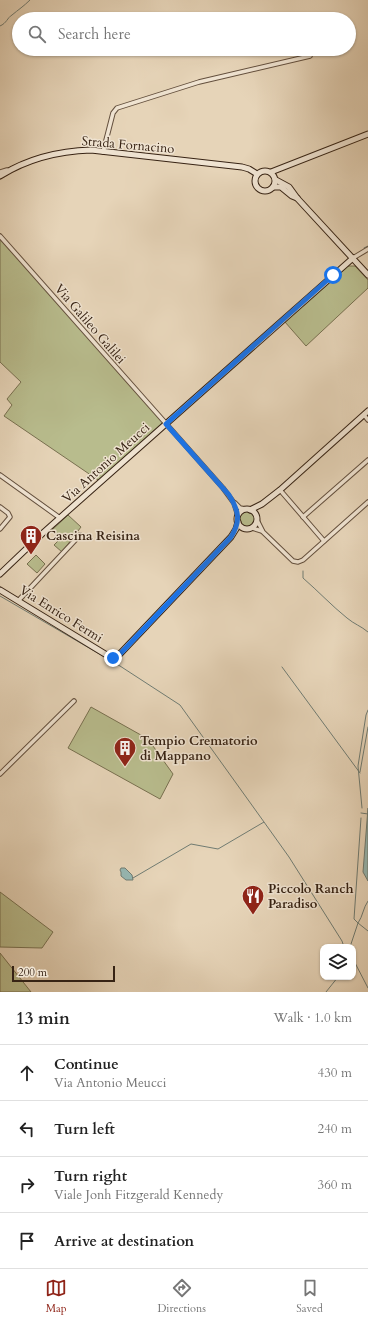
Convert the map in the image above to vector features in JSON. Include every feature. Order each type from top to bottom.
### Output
[{"type":"street","points":[[103,152],[112,113],[117,108],[199,82],[310,56]]},
{"type":"street","points":[[296,198],[282,187],[273,187],[267,191],[260,190],[256,185],[256,176],[265,170],[271,172],[368,134]]},
{"type":"street","name":"Strada Fornacino","points":[[0,172],[53,154],[81,150],[246,168],[256,176]]},
{"type":"street","points":[[273,187],[275,179],[279,173],[290,165]]},
{"type":"street","name":"Strada Fornacino","points":[[0,178],[19,166]]},
{"type":"street","name":"Strada Fornacino","points":[[0,178],[12,169]]},
{"type":"street","points":[[271,172],[275,179],[289,187],[296,198],[368,275]]},
{"type":"street","name":"Via Galileo Galilei","points":[[0,236],[223,488],[234,503]]},
{"type":"street","points":[[353,258],[368,250]]},
{"type":"street","name":"Via Antonio Meucci","points":[[0,574],[60,518],[353,258]]},
{"type":"street","points":[[238,516],[240,513],[262,504],[280,490],[366,413],[368,420]]},
{"type":"street","points":[[304,517],[368,460]]},
{"type":"street","points":[[0,475],[60,518]]},
{"type":"street","points":[[280,490],[324,541]]},
{"type":"street","points":[[234,503],[240,508],[248,510],[257,518],[263,532],[293,561],[298,562],[303,560],[368,502]]},
{"type":"street","points":[[231,537],[238,522],[238,516],[234,503]]},
{"type":"street","points":[[252,528],[255,526],[262,504]]},
{"type":"street","points":[[0,507],[8,513],[10,517],[0,530]]},
{"type":"street","points":[[238,522],[242,528],[245,529]]},
{"type":"street","points":[[231,537],[245,529],[252,528],[263,532]]},
{"type":"street","points":[[18,601],[80,535]]},
{"type":"street","name":"Via Enrico Fermi","points":[[0,590],[110,657],[116,658],[231,537]]},
{"type":"street","points":[[0,774],[74,701]]},
{"type":"green space","points":[[0,237],[166,424],[101,482],[4,416],[12,405],[7,399],[21,382],[0,362]]},
{"type":"green space","points":[[348,266],[355,266],[368,280],[368,288],[306,346],[285,322]]},
{"type":"green space","points":[[247,511],[254,516],[255,519],[250,526],[247,527],[240,522],[239,519],[244,512]]},
{"type":"green space","points":[[68,515],[81,527],[62,552],[54,545],[60,539],[52,530]]},
{"type":"green space","points":[[36,555],[45,564],[37,573],[27,564]]},
{"type":"green space","points":[[91,707],[148,739],[173,774],[160,799],[68,748]]},
{"type":"green space","points":[[0,892],[53,932],[42,948],[0,947]]},
{"type":"green space","points":[[0,953],[31,992],[0,992]]},
{"type":"water","points":[[368,808],[368,881],[363,872]]},
{"type":"water","points":[[121,868],[125,868],[132,875],[133,880],[126,880],[121,876]]},
{"type":"waterway","points":[[15,12],[30,0]]},
{"type":"waterway","points":[[0,26],[12,14]]},
{"type":"waterway","points":[[364,248],[368,246]]},
{"type":"waterway","points":[[303,571],[303,578],[341,613],[368,632]]},
{"type":"waterway","points":[[0,596],[120,666],[180,705],[264,822]]},
{"type":"waterway","points":[[282,667],[360,773]]},
{"type":"waterway","points":[[362,808],[358,766],[368,710]]},
{"type":"waterway","points":[[360,772],[368,727]]},
{"type":"waterway","points":[[361,813],[368,814]]},
{"type":"waterway","points":[[351,944],[358,923],[354,919],[361,818]]},
{"type":"waterway","points":[[133,878],[191,844],[218,849],[264,822],[289,857],[343,944]]},
{"type":"waterway","points":[[368,901],[358,923],[368,931]]},
{"type":"waterway","points":[[356,965],[368,988]]},
{"type":"waterway","points":[[326,992],[336,980]]},
{"type":"place","name":"Cascina Reisina","points":[[31,556]]},
{"type":"place","name":"Tempio Crematorio di Mappano","points":[[125,768]]},
{"type":"place","name":"Piccolo Ranch Paradiso","points":[[253,916]]},
{"type":"route","points":[[113,658],[116,658],[119,655],[231,537],[238,522],[238,516],[234,503],[229,495],[166,424],[333,275]]}]
